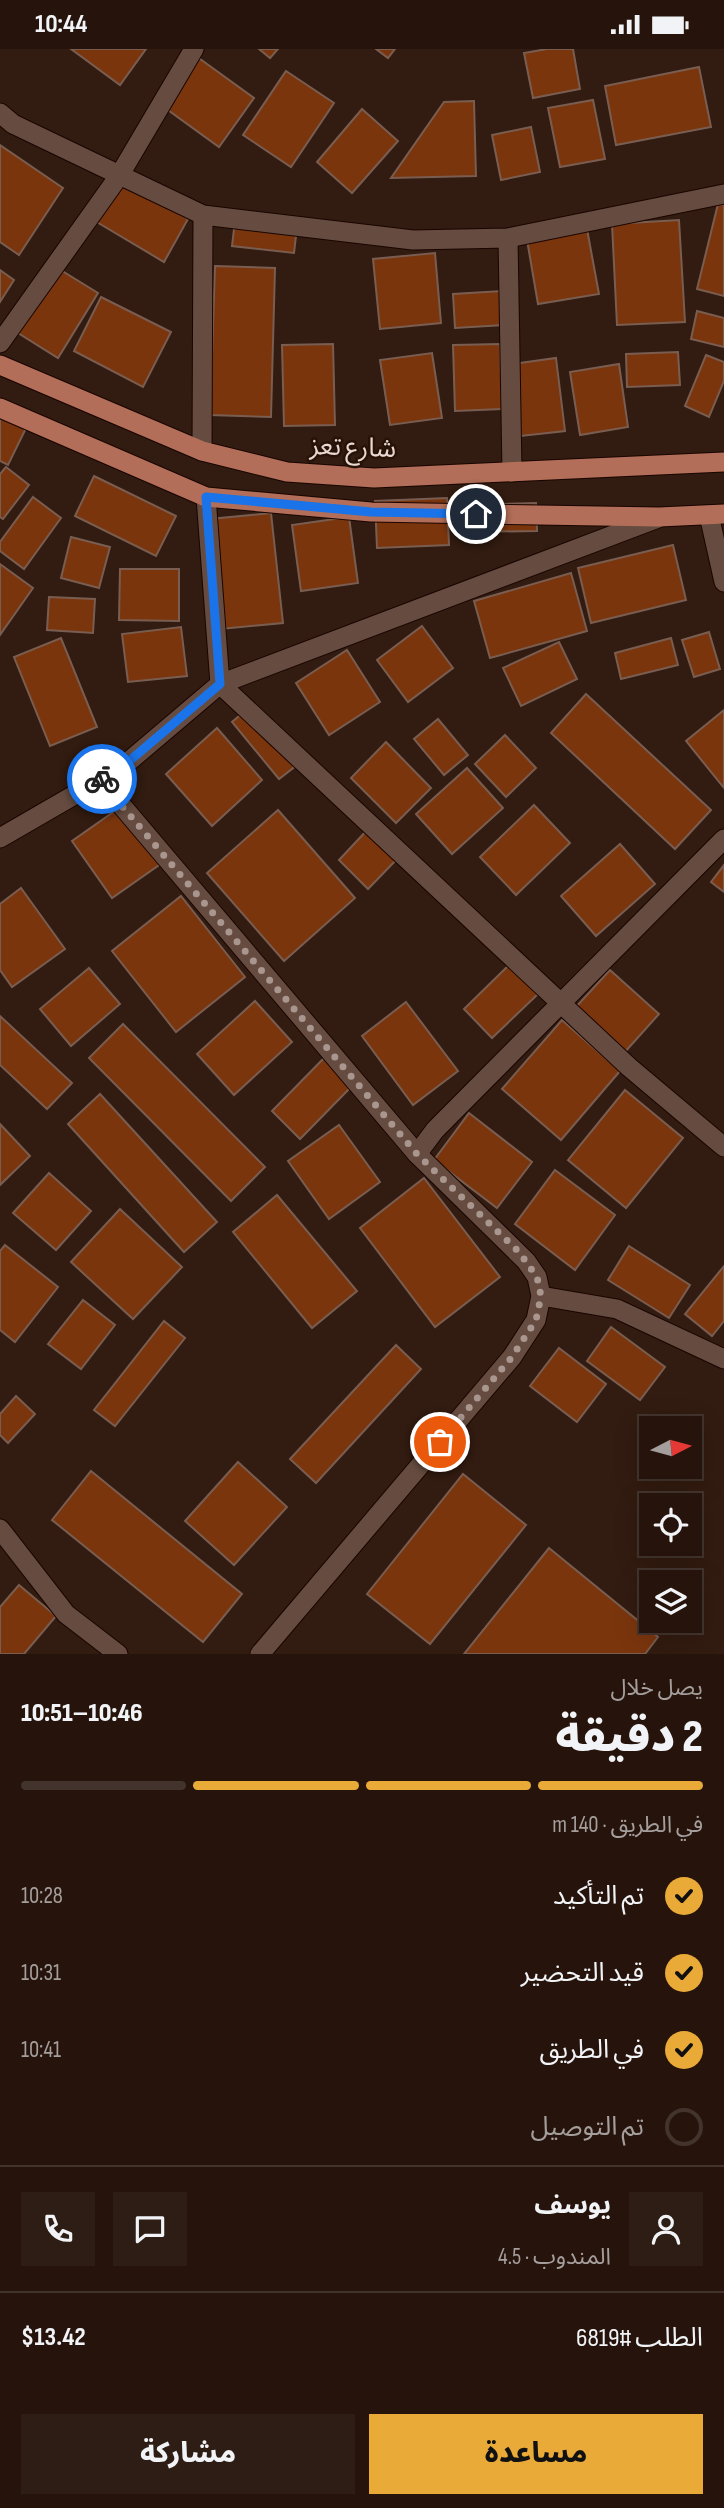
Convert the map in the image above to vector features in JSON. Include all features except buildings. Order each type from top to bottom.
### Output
[{"type":"main road","name":"شارع تعز","points":[[0,365],[202,451],[287,472],[374,478],[724,462]]},
{"type":"main road","points":[[0,408],[206,497],[371,512],[659,517],[716,515]]},
{"type":"street","points":[[0,343],[119,176],[194,49]]},
{"type":"street","points":[[0,113],[13,124],[203,215],[412,240],[508,238],[724,194]]},
{"type":"street","points":[[202,451],[203,215]]},
{"type":"street","points":[[508,238],[512,472]]},
{"type":"street","points":[[206,497],[220,684],[629,1067],[724,1147]]},
{"type":"street","points":[[716,515],[724,582]]},
{"type":"street","points":[[0,838],[121,768],[220,684],[659,517]]},
{"type":"street","points":[[100,780],[417,1154],[519,1252],[537,1277],[541,1296],[536,1320],[512,1357],[260,1654]]},
{"type":"street","points":[[417,1154],[435,1130],[724,839]]},
{"type":"street","points":[[541,1296],[617,1309],[724,1359]]},
{"type":"street","points":[[0,1529],[66,1613],[118,1654]]},
{"type":"way so far","points":[[102,779],[100,780],[417,1154],[519,1252],[537,1277],[541,1296],[536,1320],[512,1357],[440,1442]]},
{"type":"route","points":[[102,779],[121,768],[220,684],[206,497],[371,512],[476,514]]}]
